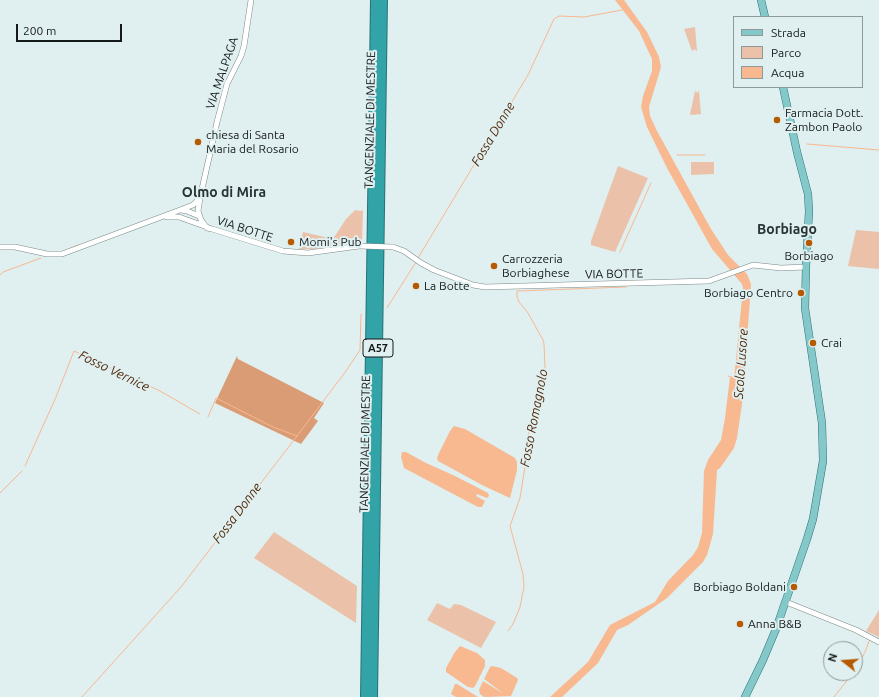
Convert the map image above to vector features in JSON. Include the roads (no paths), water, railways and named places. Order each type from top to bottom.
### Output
[{"type":"highway","name":"TANGENZIALE DI MESTRE","points":[[365,697],[375,0]]},
{"type":"highway","name":"TANGENZIALE DI MESTRE","points":[[373,697],[383,0]]},
{"type":"main road","points":[[761,0],[765,16]]},
{"type":"main road","points":[[745,697],[763,660],[786,602],[813,519],[823,461],[821,416],[805,308],[809,211],[808,194],[783,88]]},
{"type":"street","name":"VIA MALPAGA","points":[[199,216],[198,211],[200,198],[224,91],[244,46],[251,0]]},
{"type":"street","points":[[0,248],[15,247],[47,254],[62,254],[164,217],[193,205],[200,198]]},
{"type":"street","points":[[180,210],[199,216],[194,220],[188,221]]},
{"type":"street","points":[[164,217],[175,216],[207,228]]},
{"type":"street","name":"VIA BOTTE","points":[[199,216],[207,228],[283,251],[308,253],[359,246],[393,247],[404,251],[417,260],[468,283],[479,286],[491,287],[709,281],[753,264],[781,268],[806,267]]},
{"type":"street","points":[[786,602],[876,640]]},
{"type":"water","name":"Scolo Lusore","points":[[615,0],[624,0],[647,32],[659,57],[661,67],[649,107],[650,116],[657,131],[711,229],[728,255],[747,274],[751,284],[743,397],[737,438],[734,448],[717,470],[713,534],[707,555],[703,562],[667,598],[628,625],[617,630],[598,663],[562,697],[550,697],[588,662],[610,625],[655,602],[668,581],[693,555],[698,547],[702,533],[704,471],[708,460],[721,440],[730,377],[734,378],[743,288],[742,284],[712,249],[667,168],[647,127],[641,107],[643,96],[652,71],[652,59],[639,31]]},
{"type":"water","points":[[454,426],[465,429],[515,458],[517,462],[517,470],[510,498],[484,486],[438,461],[437,458],[439,453]]},
{"type":"water","points":[[402,452],[406,452],[455,476],[488,493],[489,496],[487,498],[477,494],[476,496],[485,501],[482,507],[478,507],[404,468],[401,457]]},
{"type":"water","points":[[460,646],[477,653],[485,660],[485,666],[473,688],[468,687],[446,672],[446,668]]},
{"type":"water","points":[[492,666],[501,668],[517,678],[518,680],[511,696],[484,697],[480,694],[479,690],[483,681],[504,694],[484,679]]},
{"type":"water","points":[[455,684],[478,697],[456,697],[451,694]]},
{"type":"waterway","name":"Fossa Donne","points":[[418,258],[528,75],[554,19],[559,16],[584,17],[622,10]]},
{"type":"waterway","name":"Fosso Romagnolo","points":[[807,144],[879,150]]},
{"type":"waterway","name":"Fosso Romagnolo","points":[[677,155],[705,155]]},
{"type":"waterway","name":"Fosso Romagnolo","points":[[620,252],[651,183]]},
{"type":"waterway","points":[[69,249],[78,245]]},
{"type":"waterway","points":[[0,275],[3,272],[41,258]]},
{"type":"waterway","name":"Fossa Donne","points":[[387,308],[416,262]]},
{"type":"waterway","name":"Fosso Romagnolo","points":[[508,631],[513,624],[520,607],[524,587],[523,574],[510,526],[520,498],[529,430],[538,410],[545,381],[543,340],[528,313],[519,302],[517,291],[626,287]]},
{"type":"waterway","name":"Fossa Donne","points":[[82,697],[181,587],[346,371],[360,350],[361,314]]},
{"type":"waterway","name":"Fosso Vernice","points":[[25,466],[56,397],[74,351],[160,391],[200,414]]},
{"type":"waterway","name":"Scolo Lusore","points":[[728,376],[735,378]]},
{"type":"waterway","name":"Fosso Vernice","points":[[208,417],[216,398],[273,427],[297,436]]},
{"type":"waterway","name":"Fosso Vernice","points":[[0,493],[22,471]]},
{"type":"waterway","points":[[863,656],[870,639]]},
{"type":"waterway","points":[[834,697],[847,681]]},
{"type":"place","name":"Farmacia Dott. Zambon Paolo","points":[[777,120]]},
{"type":"place","name":"chiesa di Santa Maria del Rosario","points":[[198,142]]},
{"type":"place","name":"Momi's Pub","points":[[291,242]]},
{"type":"place","name":"Borbiago","points":[[809,243]]},
{"type":"place","name":"Carrozzeria Borbiaghese","points":[[494,266]]},
{"type":"place","name":"La Botte","points":[[416,286]]},
{"type":"place","name":"Borbiago Centro","points":[[801,293]]},
{"type":"place","name":"Crai","points":[[813,343]]},
{"type":"place","name":"Borbiago Boldani","points":[[794,587]]},
{"type":"place","name":"Anna B&B","points":[[740,624]]},
{"type":"district","name":"Olmo di Mira","points":[[224,192]]},
{"type":"district","name":"Borbiago","points":[[787,229]]}]
